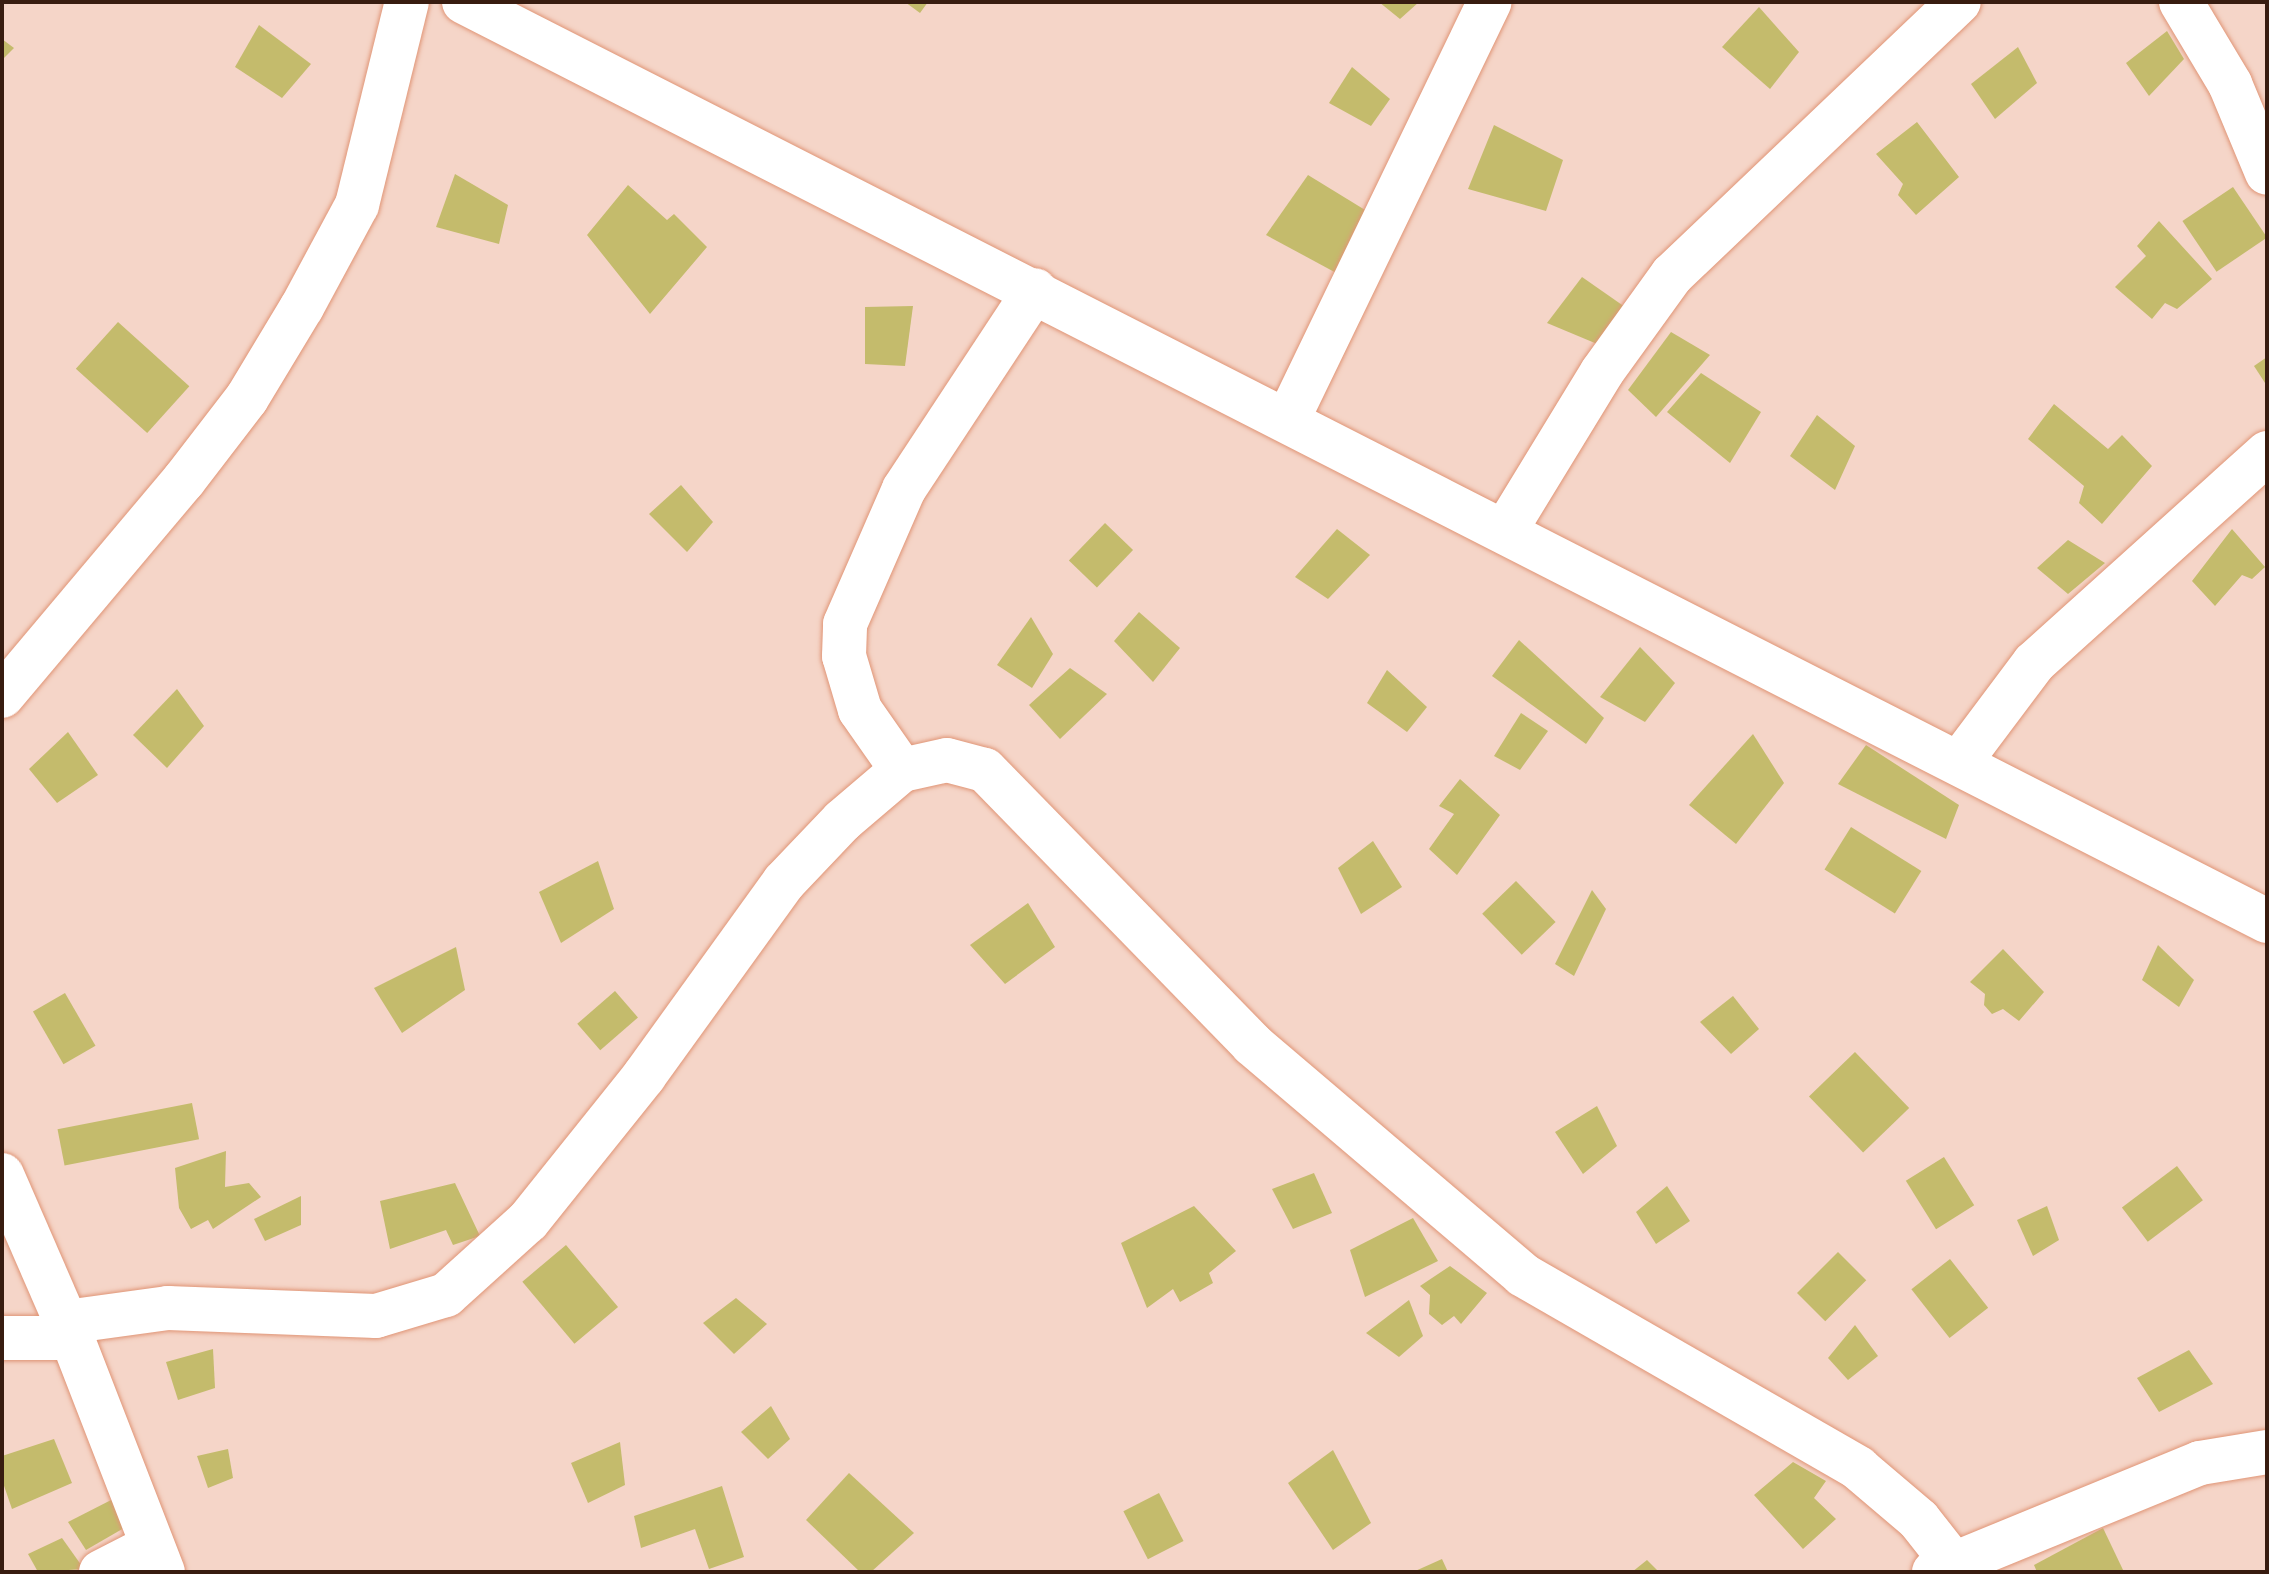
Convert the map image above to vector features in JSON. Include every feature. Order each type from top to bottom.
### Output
[{"type":"street","points":[[2,696],[193,468],[247,398],[302,307],[357,205],[407,2]]},
{"type":"street","points":[[464,2],[1035,290],[2267,921]]},
{"type":"street","points":[[1288,419],[1490,2]]},
{"type":"street","points":[[1505,531],[1602,372],[1672,275],[1959,2]]},
{"type":"street","points":[[2181,2],[2230,84],[2267,173]]},
{"type":"street","points":[[902,770],[860,710],[844,656],[845,624],[904,489],[1035,290]]},
{"type":"street","points":[[1959,763],[2034,663],[2267,453]]},
{"type":"street","points":[[2,1338],[69,1330],[168,1308],[376,1316],[446,1295],[528,1221],[644,1076],[784,882],[842,821],[902,770],[947,760],[985,770],[1252,1044],[1523,1275],[1858,1468],[1919,1520],[1949,1569],[2200,1463],[2267,1452]]},
{"type":"street","points":[[2,1175],[69,1330],[158,1559],[101,1572]]},
{"type":"building","points":[[905,2],[928,2],[920,13]]},
{"type":"building","points":[[1379,2],[1419,2],[1400,19]]},
{"type":"building","points":[[1759,7],[1799,52],[1770,89],[1722,47]]},
{"type":"building","points":[[259,25],[311,64],[282,98],[235,67]]},
{"type":"building","points":[[2167,31],[2184,59],[2149,96],[2126,63]]},
{"type":"building","points":[[2,39],[14,48],[2,60]]},
{"type":"building","points":[[2018,47],[2037,83],[1995,119],[1971,84]]},
{"type":"building","points":[[1352,67],[1390,99],[1371,126],[1329,103]]},
{"type":"building","points":[[1917,122],[1959,177],[1916,215],[1898,195],[1903,184],[1876,154]]},
{"type":"building","points":[[1494,125],[1563,160],[1546,211],[1468,189]]},
{"type":"building","points":[[455,174],[508,205],[499,244],[436,227]]},
{"type":"building","points":[[1308,175],[1370,213],[1340,275],[1266,235]]},
{"type":"building","points":[[628,185],[667,220],[674,214],[707,247],[650,314],[587,235]]},
{"type":"building","points":[[2233,187],[2267,238],[2217,272],[2182,221]]},
{"type":"building","points":[[2159,221],[2212,279],[2177,309],[2165,303],[2152,319],[2115,287],[2146,256],[2137,246]]},
{"type":"building","points":[[1582,277],[1625,307],[1602,346],[1547,323]]},
{"type":"building","points":[[913,306],[905,366],[865,364],[865,307]]},
{"type":"building","points":[[118,322],[189,386],[147,433],[76,369]]},
{"type":"building","points":[[1671,332],[1710,355],[1656,417],[1628,390]]},
{"type":"building","points":[[2267,357],[2267,386],[2254,366]]},
{"type":"building","points":[[1701,373],[1761,412],[1730,463],[1667,412]]},
{"type":"building","points":[[2054,404],[2108,449],[2122,435],[2152,466],[2102,524],[2079,503],[2084,486],[2028,439]]},
{"type":"building","points":[[1817,415],[1855,446],[1835,490],[1790,456]]},
{"type":"building","points":[[681,485],[713,522],[687,552],[649,514]]},
{"type":"building","points":[[1105,523],[1133,550],[1097,587],[1069,560]]},
{"type":"building","points":[[1337,529],[1370,555],[1328,599],[1295,577]]},
{"type":"building","points":[[2232,529],[2265,567],[2252,579],[2242,575],[2215,606],[2192,581]]},
{"type":"building","points":[[2068,540],[2105,563],[2068,594],[2037,568]]},
{"type":"building","points":[[1139,612],[1180,648],[1153,682],[1114,641]]},
{"type":"building","points":[[1031,617],[1053,654],[1032,688],[997,665]]},
{"type":"building","points":[[1519,640],[1604,718],[1586,744],[1492,676]]},
{"type":"building","points":[[1640,647],[1675,683],[1645,722],[1600,697]]},
{"type":"building","points":[[1070,668],[1107,694],[1060,739],[1029,705]]},
{"type":"building","points":[[1387,670],[1427,707],[1407,732],[1367,703]]},
{"type":"building","points":[[177,689],[204,726],[167,768],[133,735]]},
{"type":"building","points":[[1521,713],[1548,731],[1520,770],[1494,756]]},
{"type":"building","points":[[68,732],[98,775],[57,803],[29,769]]},
{"type":"building","points":[[1753,734],[1784,783],[1736,844],[1689,805]]},
{"type":"building","points":[[1866,745],[1959,805],[1946,839],[1838,784]]},
{"type":"building","points":[[1460,779],[1500,815],[1457,875],[1429,849],[1454,814],[1439,806]]},
{"type":"building","points":[[1851,827],[1921,871],[1895,913],[1825,869]]},
{"type":"building","points":[[1373,841],[1402,887],[1361,914],[1338,868]]},
{"type":"building","points":[[598,861],[614,909],[561,943],[539,892]]},
{"type":"building","points":[[1516,881],[1556,922],[1522,955],[1482,914]]},
{"type":"building","points":[[1592,890],[1606,909],[1574,976],[1555,964]]},
{"type":"building","points":[[1028,903],[1055,947],[1005,984],[970,945]]},
{"type":"building","points":[[2158,945],[2194,980],[2179,1007],[2142,980]]},
{"type":"building","points":[[456,947],[465,990],[402,1033],[374,988]]},
{"type":"building","points":[[2003,949],[2044,992],[2019,1021],[2003,1009],[1992,1014],[1984,1005],[1985,994],[1970,982]]},
{"type":"building","points":[[615,991],[638,1017],[600,1050],[577,1024]]},
{"type":"building","points":[[65,993],[96,1046],[63,1064],[33,1012]]},
{"type":"building","points":[[1733,996],[1759,1029],[1731,1054],[1700,1022]]},
{"type":"building","points":[[1855,1052],[1909,1108],[1863,1153],[1809,1096]]},
{"type":"building","points":[[192,1103],[199,1139],[65,1165],[58,1129]]},
{"type":"building","points":[[1597,1106],[1617,1146],[1583,1174],[1555,1132]]},
{"type":"building","points":[[226,1151],[225,1187],[249,1183],[261,1197],[213,1229],[208,1220],[191,1229],[179,1208],[175,1168]]},
{"type":"building","points":[[1944,1157],[1974,1205],[1936,1229],[1906,1181]]},
{"type":"building","points":[[2177,1166],[2203,1200],[2148,1242],[2122,1208]]},
{"type":"building","points":[[1314,1173],[1332,1213],[1293,1229],[1272,1189]]},
{"type":"building","points":[[455,1183],[480,1236],[453,1245],[446,1230],[390,1249],[380,1201]]},
{"type":"building","points":[[1667,1186],[1690,1221],[1656,1244],[1636,1212]]},
{"type":"building","points":[[301,1196],[301,1225],[265,1241],[254,1219]]},
{"type":"building","points":[[1194,1206],[1236,1251],[1209,1273],[1213,1283],[1180,1302],[1173,1289],[1147,1308],[1121,1243]]},
{"type":"building","points":[[2047,1206],[2059,1240],[2033,1256],[2017,1220]]},
{"type":"building","points":[[1413,1218],[1438,1261],[1365,1297],[1350,1250]]},
{"type":"building","points":[[566,1245],[618,1307],[574,1344],[522,1282]]},
{"type":"building","points":[[1838,1252],[1866,1280],[1825,1321],[1797,1293]]},
{"type":"building","points":[[1950,1259],[1988,1308],[1950,1338],[1911,1289]]},
{"type":"building","points":[[1450,1266],[1487,1293],[1461,1324],[1454,1316],[1442,1325],[1429,1314],[1430,1295],[1420,1286]]},
{"type":"building","points":[[736,1298],[767,1324],[734,1354],[703,1323]]},
{"type":"building","points":[[1409,1300],[1423,1336],[1399,1357],[1366,1333]]},
{"type":"building","points":[[1855,1325],[1878,1356],[1848,1380],[1828,1358]]},
{"type":"building","points":[[213,1349],[215,1388],[178,1400],[166,1362]]},
{"type":"building","points":[[2189,1350],[2213,1384],[2159,1412],[2137,1378]]},
{"type":"building","points":[[771,1406],[790,1439],[768,1459],[741,1432]]},
{"type":"building","points":[[54,1439],[72,1483],[12,1509],[2,1480],[2,1456]]},
{"type":"building","points":[[620,1442],[625,1485],[588,1503],[571,1463]]},
{"type":"building","points":[[228,1449],[233,1478],[208,1488],[197,1456]]},
{"type":"building","points":[[1333,1450],[1371,1523],[1333,1550],[1288,1483]]},
{"type":"building","points":[[1793,1462],[1826,1481],[1814,1498],[1836,1519],[1803,1549],[1754,1495]]},
{"type":"building","points":[[849,1473],[914,1533],[871,1572],[860,1572],[806,1520]]},
{"type":"building","points":[[722,1486],[744,1557],[709,1569],[695,1529],[641,1548],[634,1516]]},
{"type":"building","points":[[1159,1493],[1184,1541],[1148,1559],[1123,1511]]},
{"type":"building","points":[[117,1497],[124,1528],[86,1550],[68,1522]]},
{"type":"building","points":[[2103,1528],[2124,1572],[2037,1572],[2034,1565]]},
{"type":"building","points":[[62,1538],[84,1569],[38,1572],[28,1554]]},
{"type":"building","points":[[1442,1559],[1448,1572],[1413,1572]]},
{"type":"building","points":[[1647,1560],[1659,1572],[1632,1572]]}]
